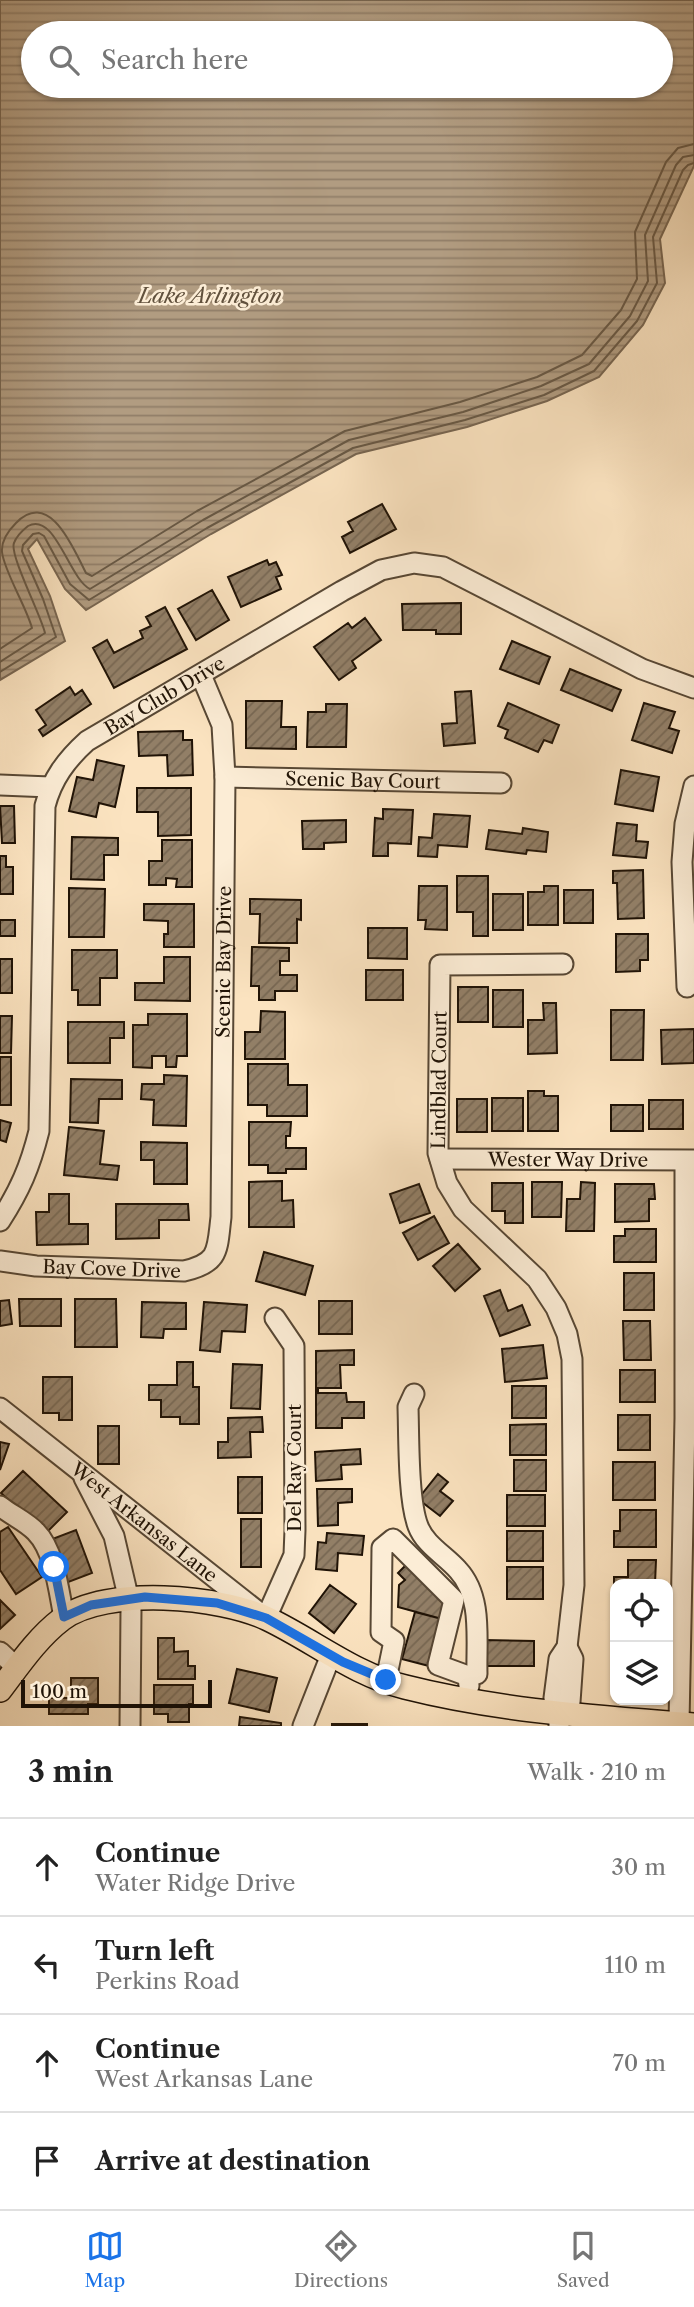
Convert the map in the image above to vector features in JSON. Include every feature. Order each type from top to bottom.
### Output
[{"type":"main road","points":[[0,1690],[8,1660],[36,1642],[64,1617],[91,1605],[145,1597],[217,1603],[266,1618]]},
{"type":"main road","name":"West Arkansas Lane","points":[[266,1618],[331,1655],[402,1686],[559,1720],[687,1724]]},
{"type":"street","name":"Bay Club Drive","points":[[0,1221],[19,1192],[30,1167],[39,1131],[45,806],[50,787],[69,757],[87,741],[381,570],[414,563],[443,567],[642,669],[694,688]]},
{"type":"street","name":"Scenic Bay Drive","points":[[201,675],[222,725],[225,777],[222,1217],[215,1252]]},
{"type":"street","name":"Scenic Bay Court","points":[[225,777],[501,783]]},
{"type":"street","points":[[0,785],[50,787]]},
{"type":"street","points":[[687,987],[682,862],[685,824],[694,786]]},
{"type":"street","name":"Lindblad Court","points":[[559,1720],[570,1702],[573,1659],[567,1647],[574,1585],[572,1359],[567,1334],[556,1308],[537,1279],[463,1209],[447,1183],[440,1159],[440,965],[563,964]]},
{"type":"street","name":"Wester Way Drive","points":[[440,1159],[690,1161]]},
{"type":"street","points":[[687,1724],[685,1418],[690,1161]]},
{"type":"street","name":"Bay Cove Drive","points":[[0,1261],[36,1266],[184,1271],[203,1266],[215,1252]]},
{"type":"street","name":"Del Ray Court","points":[[266,1618],[294,1555],[295,1531],[294,1346],[275,1318]]},
{"type":"street","points":[[386,1680],[394,1642],[381,1632],[382,1548],[393,1539],[454,1600],[438,1664],[468,1676],[477,1674],[475,1596],[459,1570],[437,1551],[419,1528],[414,1508],[408,1408],[414,1394]]},
{"type":"street","name":"West Arkansas Lane","points":[[0,1408],[266,1618]]},
{"type":"street","points":[[80,1471],[114,1536],[131,1609],[130,1726]]},
{"type":"street","points":[[0,1506],[37,1533],[46,1547],[54,1567],[64,1617]]},
{"type":"street","points":[[303,1726],[331,1655]]},
{"type":"street","points":[[468,1676],[471,1701]]},
{"type":"water","name":"Lake Arlington","points":[[0,0],[694,0],[694,166],[660,239],[665,283],[643,325],[599,377],[547,401],[467,427],[356,454],[211,534],[86,610],[65,589],[37,539],[28,549],[50,596],[65,641],[0,680]]},
{"type":"building","points":[[382,504],[396,529],[350,553],[342,537],[353,531],[348,522]]},
{"type":"building","points":[[267,560],[269,565],[276,562],[282,575],[276,577],[281,589],[241,607],[228,577]]},
{"type":"building","points":[[212,590],[229,620],[196,640],[178,609]]},
{"type":"building","points":[[461,603],[461,634],[436,634],[436,630],[403,630],[402,604]]},
{"type":"building","points":[[165,607],[187,649],[114,688],[93,648],[107,640],[114,653],[143,638],[140,631],[151,626],[146,617]]},
{"type":"building","points":[[365,618],[381,640],[352,661],[356,668],[339,680],[314,647],[348,623],[352,628]]},
{"type":"building","points":[[512,641],[550,657],[539,684],[500,669]]},
{"type":"building","points":[[570,669],[621,690],[612,711],[561,690]]},
{"type":"building","points":[[70,687],[75,695],[82,690],[91,704],[43,736],[39,730],[46,725],[36,710]]},
{"type":"building","points":[[471,691],[475,743],[444,746],[442,724],[457,723],[455,692]]},
{"type":"building","points":[[246,701],[282,701],[281,727],[296,727],[296,749],[246,748]]},
{"type":"building","points":[[508,703],[559,725],[552,743],[544,740],[538,752],[505,738],[508,730],[498,726]]},
{"type":"building","points":[[644,703],[675,712],[669,728],[679,731],[672,753],[632,740]]},
{"type":"building","points":[[326,704],[347,704],[346,747],[307,747],[308,712],[326,712]]},
{"type":"building","points":[[183,731],[183,740],[192,740],[193,775],[168,776],[167,755],[139,756],[138,732]]},
{"type":"building","points":[[97,760],[124,766],[115,807],[99,803],[96,817],[69,811],[77,777],[93,780]]},
{"type":"building","points":[[621,770],[659,777],[653,811],[615,804]]},
{"type":"building","points":[[137,788],[191,788],[191,835],[158,836],[158,812],[137,812]]},
{"type":"building","points":[[0,806],[14,806],[15,843],[2,843]]},
{"type":"building","points":[[383,809],[413,810],[411,844],[388,843],[388,856],[373,856],[375,818],[383,819]]},
{"type":"building","points":[[434,814],[470,816],[467,847],[438,845],[437,857],[418,856],[419,837],[432,838]]},
{"type":"building","points":[[346,820],[346,842],[324,843],[324,849],[303,849],[302,821]]},
{"type":"building","points":[[617,823],[637,825],[636,841],[648,842],[646,858],[613,855]]},
{"type":"building","points":[[523,828],[548,832],[546,852],[527,850],[526,854],[486,849],[489,830],[522,834]]},
{"type":"building","points":[[72,837],[118,838],[118,855],[104,855],[104,880],[71,879]]},
{"type":"building","points":[[162,840],[192,840],[192,887],[176,887],[177,879],[166,878],[166,885],[149,885],[149,861],[162,861]]},
{"type":"building","points":[[0,856],[6,856],[6,867],[13,867],[13,894],[0,894]]},
{"type":"building","points":[[643,870],[644,918],[618,919],[617,883],[613,883],[613,871]]},
{"type":"building","points":[[457,876],[488,876],[488,936],[473,936],[473,912],[457,912]]},
{"type":"building","points":[[419,886],[447,886],[447,930],[425,929],[426,920],[418,920]]},
{"type":"building","points":[[544,886],[558,886],[558,925],[528,925],[528,892],[544,892]]},
{"type":"building","points":[[69,888],[105,889],[104,937],[69,937]]},
{"type":"building","points":[[564,890],[593,890],[593,923],[564,923]]},
{"type":"building","points":[[493,894],[523,894],[523,930],[493,930]]},
{"type":"building","points":[[250,899],[301,900],[301,920],[297,919],[297,943],[259,943],[260,914],[250,914]]},
{"type":"building","points":[[144,904],[194,904],[194,947],[164,947],[168,921],[144,920]]},
{"type":"building","points":[[0,920],[15,920],[15,936],[0,936]]},
{"type":"building","points":[[368,928],[407,928],[407,959],[368,958]]},
{"type":"building","points":[[616,934],[648,934],[648,960],[640,960],[640,971],[616,972]]},
{"type":"building","points":[[252,947],[289,948],[289,961],[280,961],[280,975],[297,975],[297,991],[275,991],[275,1000],[259,1000],[259,986],[251,986]]},
{"type":"building","points":[[72,950],[117,950],[117,978],[100,978],[100,1005],[78,1005],[78,990],[72,990]]},
{"type":"building","points":[[164,957],[190,957],[190,1001],[135,1000],[135,983],[164,983]]},
{"type":"building","points":[[0,959],[12,959],[12,993],[0,993]]},
{"type":"building","points":[[366,970],[403,970],[403,1000],[366,1000]]},
{"type":"building","points":[[458,987],[488,987],[488,1022],[458,1022]]},
{"type":"building","points":[[493,990],[523,990],[523,1027],[493,1027]]},
{"type":"building","points":[[543,1003],[556,1003],[557,1053],[528,1054],[528,1020],[544,1020]]},
{"type":"building","points":[[611,1010],[644,1010],[643,1060],[611,1060]]},
{"type":"building","points":[[261,1011],[285,1012],[285,1059],[245,1059],[245,1032],[260,1032]]},
{"type":"building","points":[[148,1014],[187,1014],[187,1056],[177,1056],[176,1067],[166,1067],[166,1056],[152,1056],[152,1068],[133,1067],[133,1025],[148,1025]]},
{"type":"building","points":[[0,1016],[12,1016],[11,1053],[0,1053]]},
{"type":"building","points":[[68,1022],[124,1022],[124,1038],[110,1038],[110,1063],[68,1063]]},
{"type":"building","points":[[694,1029],[694,1063],[662,1064],[661,1030]]},
{"type":"building","points":[[0,1057],[11,1057],[11,1105],[0,1105]]},
{"type":"building","points":[[248,1064],[288,1064],[288,1085],[307,1085],[307,1116],[267,1116],[267,1105],[248,1105]]},
{"type":"building","points":[[164,1075],[187,1076],[186,1126],[153,1125],[154,1100],[141,1099],[142,1084],[164,1084]]},
{"type":"building","points":[[71,1079],[122,1080],[122,1099],[99,1099],[98,1123],[70,1122]]},
{"type":"building","points":[[528,1091],[544,1091],[544,1096],[558,1096],[558,1131],[528,1131]]},
{"type":"building","points":[[492,1098],[523,1098],[523,1131],[492,1131]]},
{"type":"building","points":[[457,1099],[487,1099],[487,1132],[457,1132]]},
{"type":"building","points":[[649,1100],[683,1100],[683,1129],[649,1129]]},
{"type":"building","points":[[611,1105],[643,1105],[643,1131],[611,1131]]},
{"type":"building","points":[[0,1120],[11,1123],[6,1142],[0,1140]]},
{"type":"building","points":[[249,1122],[291,1122],[290,1136],[286,1136],[286,1148],[306,1148],[306,1169],[268,1173],[268,1165],[249,1165]]},
{"type":"building","points":[[69,1127],[104,1131],[100,1164],[119,1166],[117,1180],[64,1175]]},
{"type":"building","points":[[141,1142],[187,1143],[187,1184],[154,1184],[154,1160],[141,1160]]},
{"type":"building","points":[[282,1181],[282,1201],[293,1200],[294,1227],[249,1227],[249,1182]]},
{"type":"building","points":[[532,1182],[562,1182],[561,1217],[532,1217]]},
{"type":"building","points":[[581,1182],[595,1183],[594,1231],[566,1231],[567,1199],[580,1199]]},
{"type":"building","points":[[492,1183],[523,1183],[523,1223],[505,1223],[505,1211],[492,1211]]},
{"type":"building","points":[[419,1184],[430,1213],[400,1223],[390,1194]]},
{"type":"building","points":[[615,1184],[654,1184],[655,1199],[649,1199],[649,1221],[615,1222]]},
{"type":"building","points":[[49,1194],[69,1194],[69,1224],[88,1224],[88,1244],[37,1245],[36,1212],[49,1212]]},
{"type":"building","points":[[116,1204],[188,1204],[189,1220],[159,1220],[159,1238],[116,1239]]},
{"type":"building","points":[[434,1216],[449,1243],[418,1260],[403,1233]]},
{"type":"building","points":[[625,1229],[656,1229],[656,1262],[614,1262],[614,1236],[625,1236]]},
{"type":"building","points":[[458,1244],[480,1269],[455,1291],[433,1266]]},
{"type":"building","points":[[264,1252],[313,1266],[305,1295],[256,1281]]},
{"type":"building","points":[[624,1273],[654,1273],[654,1310],[624,1310]]},
{"type":"building","points":[[500,1290],[508,1311],[522,1305],[530,1325],[500,1336],[484,1296]]},
{"type":"building","points":[[19,1299],[61,1299],[61,1326],[20,1326]]},
{"type":"building","points":[[75,1299],[116,1299],[117,1347],[75,1347]]},
{"type":"building","points":[[9,1300],[12,1324],[0,1326],[0,1301]]},
{"type":"building","points":[[319,1301],[352,1301],[352,1334],[319,1334]]},
{"type":"building","points":[[142,1302],[186,1303],[186,1329],[164,1329],[163,1338],[141,1337]]},
{"type":"building","points":[[204,1302],[247,1305],[245,1332],[222,1331],[220,1352],[200,1350]]},
{"type":"building","points":[[623,1321],[650,1321],[651,1360],[624,1360]]},
{"type":"building","points":[[543,1345],[547,1378],[505,1382],[502,1349]]},
{"type":"building","points":[[354,1350],[354,1365],[340,1365],[341,1388],[318,1388],[318,1393],[346,1393],[347,1402],[364,1402],[364,1418],[342,1418],[342,1428],[316,1428],[316,1351]]},
{"type":"building","points":[[177,1362],[193,1362],[193,1387],[199,1387],[199,1424],[180,1424],[180,1417],[161,1417],[161,1400],[149,1400],[149,1385],[177,1385]]},
{"type":"building","points":[[233,1364],[262,1365],[260,1409],[231,1408]]},
{"type":"building","points":[[620,1370],[655,1370],[655,1402],[620,1402]]},
{"type":"building","points":[[43,1377],[72,1377],[72,1420],[59,1420],[59,1413],[43,1413]]},
{"type":"building","points":[[512,1386],[546,1386],[546,1418],[512,1418]]},
{"type":"building","points":[[618,1415],[650,1415],[650,1450],[618,1450]]},
{"type":"building","points":[[262,1417],[263,1432],[250,1432],[251,1457],[218,1458],[218,1442],[228,1442],[228,1418]]},
{"type":"building","points":[[546,1424],[546,1455],[510,1455],[510,1425]]},
{"type":"building","points":[[98,1426],[119,1426],[119,1464],[98,1464]]},
{"type":"building","points":[[0,1442],[9,1444],[0,1470]]},
{"type":"building","points":[[360,1449],[361,1464],[341,1465],[342,1479],[316,1481],[315,1452]]},
{"type":"building","points":[[514,1460],[546,1460],[546,1491],[514,1491]]},
{"type":"building","points":[[613,1462],[655,1462],[655,1500],[613,1500]]},
{"type":"building","points":[[23,1471],[67,1512],[45,1534],[1,1493]]},
{"type":"building","points":[[438,1474],[448,1482],[440,1491],[453,1501],[440,1516],[418,1499]]},
{"type":"building","points":[[238,1477],[262,1477],[262,1513],[238,1513]]},
{"type":"building","points":[[317,1489],[352,1489],[352,1502],[338,1503],[338,1525],[318,1526]]},
{"type":"building","points":[[507,1495],[545,1495],[545,1526],[507,1526]]},
{"type":"building","points":[[620,1510],[656,1510],[656,1547],[614,1547],[614,1531],[620,1531]]},
{"type":"building","points":[[241,1519],[261,1519],[261,1567],[241,1567]]},
{"type":"building","points":[[8,1527],[42,1577],[16,1594],[0,1570],[0,1532]]},
{"type":"building","points":[[76,1530],[92,1573],[63,1584],[47,1541]]},
{"type":"building","points":[[507,1531],[543,1531],[543,1561],[507,1561]]},
{"type":"building","points":[[327,1533],[364,1536],[362,1555],[338,1553],[337,1571],[316,1569],[318,1542],[326,1543]]},
{"type":"building","points":[[628,1560],[656,1560],[655,1579],[614,1579],[628,1577]]},
{"type":"building","points":[[409,1562],[447,1600],[442,1619],[398,1607],[399,1585],[405,1580],[398,1573]]},
{"type":"building","points":[[507,1567],[543,1567],[543,1599],[507,1599]]},
{"type":"building","points":[[330,1585],[356,1604],[334,1633],[309,1613]]},
{"type":"building","points":[[0,1600],[15,1615],[0,1629]]},
{"type":"building","points":[[415,1612],[442,1619],[429,1666],[402,1659]]},
{"type":"building","points":[[158,1638],[174,1638],[174,1652],[188,1651],[188,1666],[195,1666],[195,1679],[158,1679]]},
{"type":"building","points":[[483,1640],[534,1641],[534,1666],[483,1666]]},
{"type":"building","points":[[237,1669],[277,1678],[269,1712],[229,1703]]},
{"type":"building","points":[[71,1678],[98,1678],[98,1704],[88,1704],[88,1714],[49,1714],[49,1698],[71,1698]]},
{"type":"building","points":[[154,1685],[193,1685],[189,1722],[168,1722],[168,1714],[154,1714]]},
{"type":"building","points":[[240,1717],[281,1723],[281,1726],[239,1726]]},
{"type":"building","points":[[367,1724],[367,1726],[332,1726]]},
{"type":"route","points":[[54,1567],[64,1617],[91,1605],[145,1597],[217,1603],[266,1618],[343,1662],[386,1680]]}]
